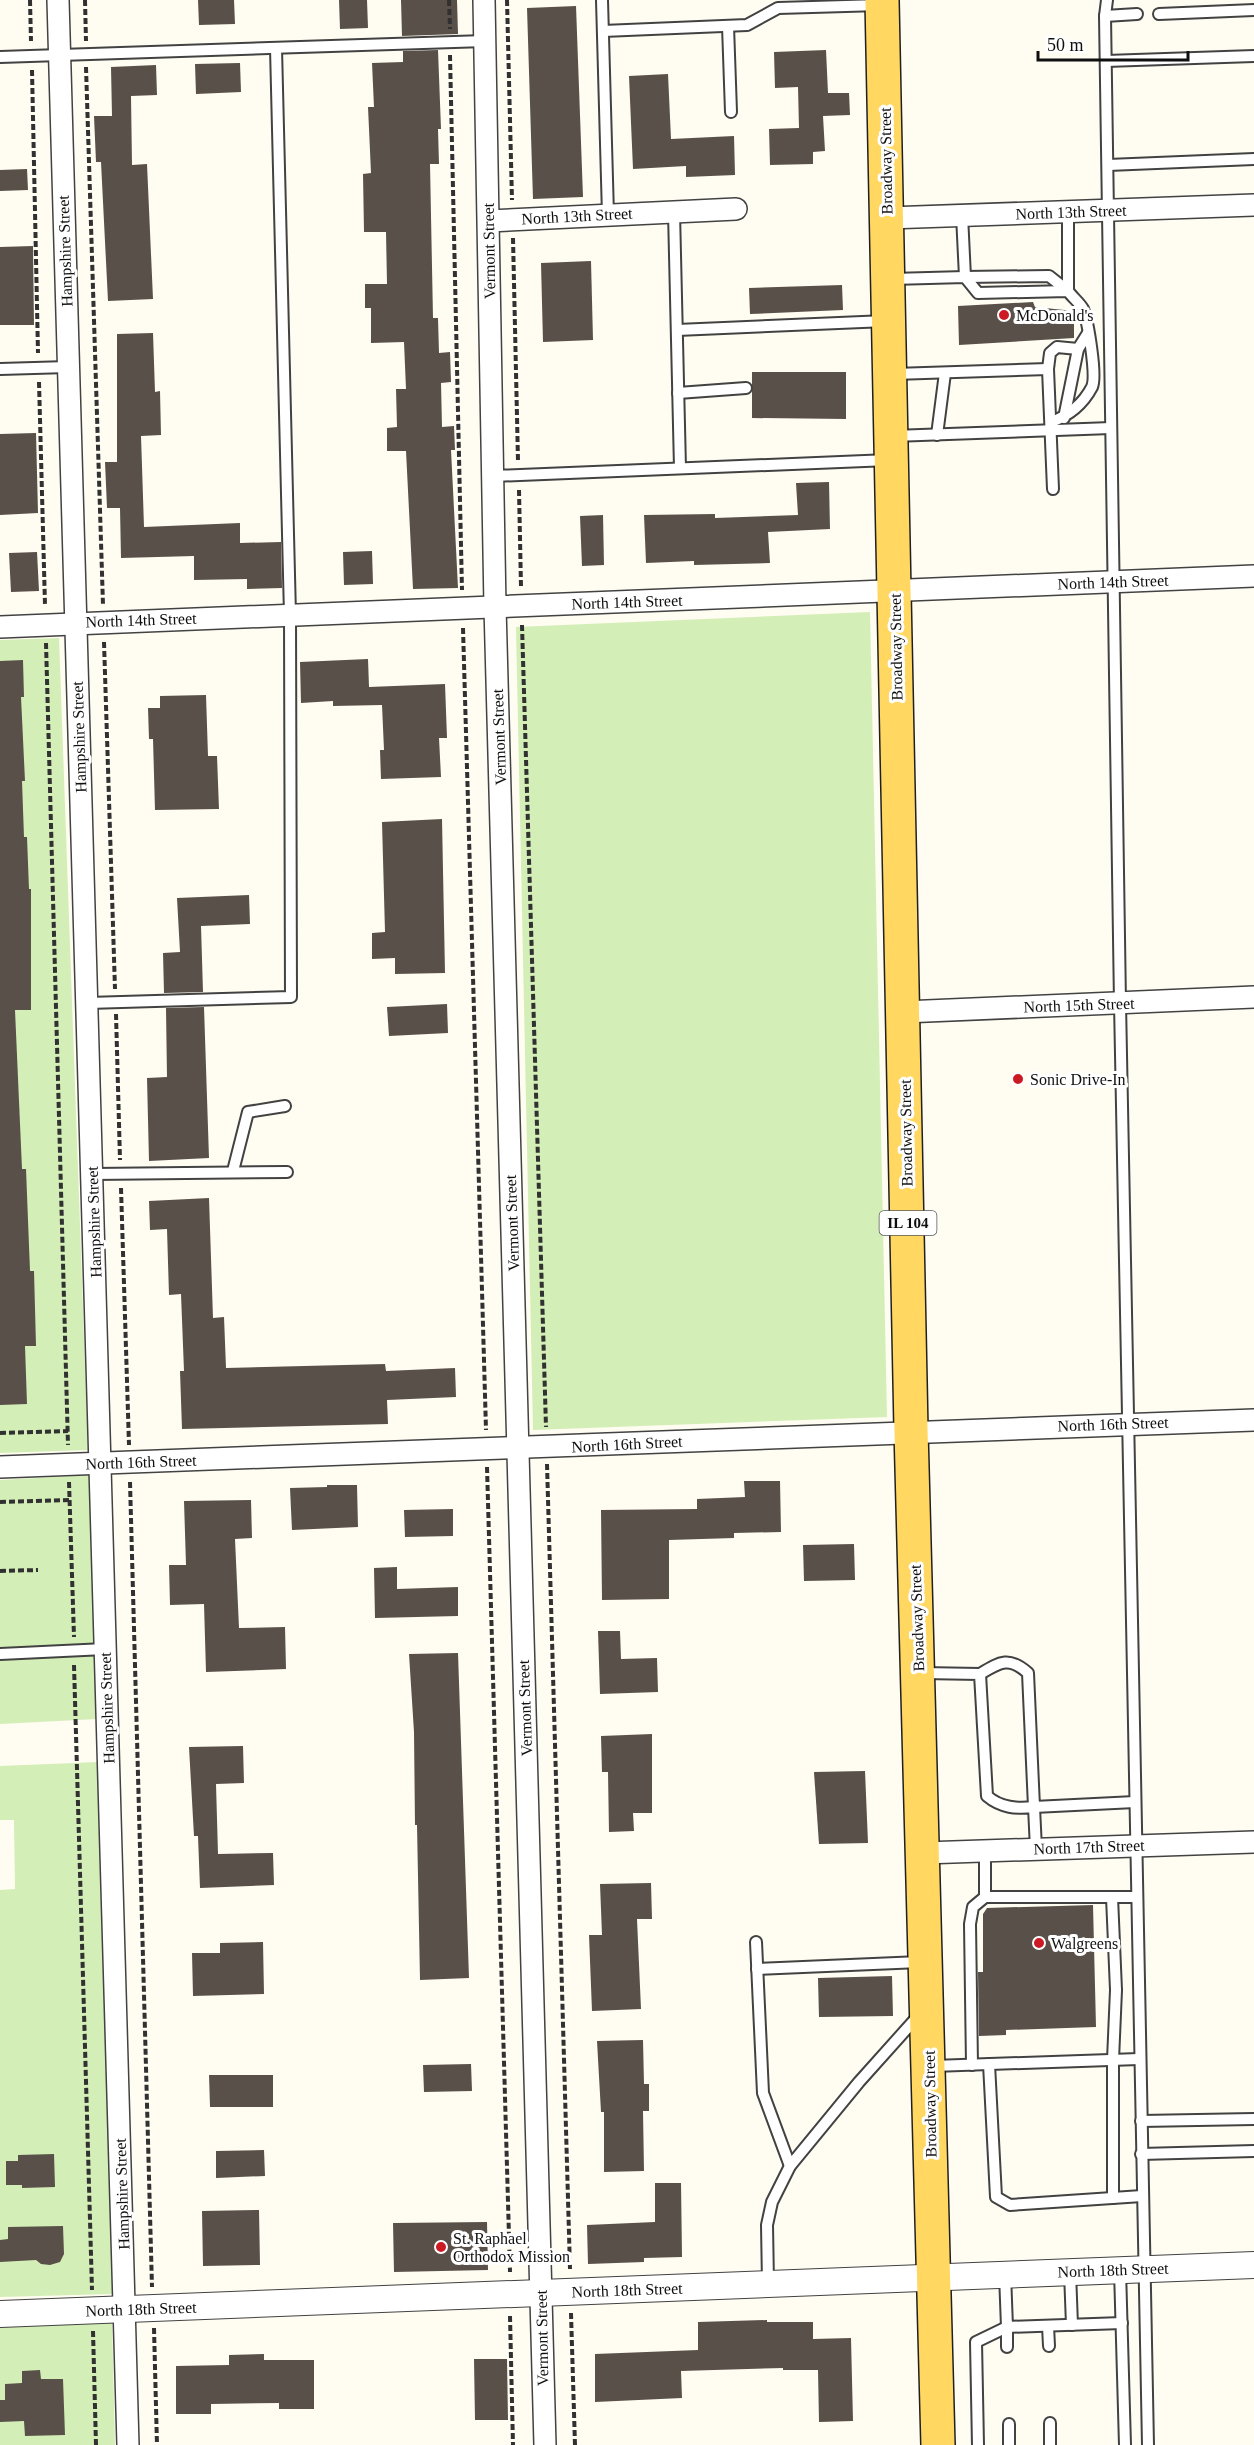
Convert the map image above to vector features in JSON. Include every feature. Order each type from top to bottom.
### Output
[{"type":"main road","name":"Broadway Street","points":[[882,2],[912,1430],[938,2445]]},
{"type":"street","name":"Hampshire Street","points":[[58,0],[128,2445]]},
{"type":"street","name":"Vermont Street","points":[[484,0],[495,607],[545,2445]]},
{"type":"street","name":"North 13th Street","points":[[888,218],[1254,205]]},
{"type":"street","name":"North 13th Street","points":[[489,221],[736,209]]},
{"type":"street","name":"North 14th Street","points":[[0,627],[1254,576]]},
{"type":"street","name":"North 15th Street","points":[[904,1012],[1254,998]]},
{"type":"street","name":"North 16th Street","points":[[0,1467],[547,1448],[912,1430],[1254,1420]]},
{"type":"street","name":"North 17th Street","points":[[924,1853],[1254,1842]]},
{"type":"street","name":"North 18th Street","points":[[0,2314],[1254,2265]]},
{"type":"lane","points":[[602,0],[608,215]]},
{"type":"lane","points":[[1107,0],[1105,16],[1113,582],[1142,2196],[1122,2323],[1125,2445]]},
{"type":"lane","points":[[603,31],[747,25],[777,8],[794,4],[882,2]]},
{"type":"lane","points":[[1158,14],[1254,10]]},
{"type":"lane","points":[[1105,16],[1137,15]]},
{"type":"lane","points":[[728,26],[731,112]]},
{"type":"lane","points":[[0,57],[485,41]]},
{"type":"lane","points":[[88,1003],[291,997],[290,615],[276,48]]},
{"type":"lane","points":[[1106,61],[1254,56]]},
{"type":"lane","points":[[1108,165],[1254,159]]},
{"type":"lane","points":[[674,212],[680,468]]},
{"type":"lane","points":[[1068,212],[1068,291]]},
{"type":"lane","points":[[962,215],[965,277],[978,293],[1068,291]]},
{"type":"lane","points":[[889,279],[1049,276],[1068,291],[1083,309],[1093,357],[1093,385],[1077,408],[1051,427]]},
{"type":"lane","points":[[677,330],[890,321]]},
{"type":"lane","points":[[1064,418],[1065,403],[1078,349],[1088,333]]},
{"type":"lane","points":[[1053,489],[1048,369],[1050,353],[1057,347],[1078,349]]},
{"type":"lane","points":[[0,369],[68,367]]},
{"type":"lane","points":[[890,374],[1048,369]]},
{"type":"lane","points":[[937,435],[945,373]]},
{"type":"lane","points":[[678,393],[746,388]]},
{"type":"lane","points":[[494,476],[680,468],[892,448],[937,435],[1051,427],[1111,428]]},
{"type":"lane","points":[[233,1171],[248,1112],[285,1106]]},
{"type":"lane","points":[[93,1174],[287,1172]]},
{"type":"lane","points":[[0,1654],[105,1649]]},
{"type":"lane","points":[[919,1673],[980,1674],[1000,1662],[1017,1663],[1028,1673],[1036,1849]]},
{"type":"lane","points":[[980,1674],[987,1796],[995,1803],[1011,1808],[1135,1802]]},
{"type":"lane","points":[[985,1851],[985,1898]]},
{"type":"lane","points":[[1112,1897],[1116,1978],[1113,2060],[1113,2198]]},
{"type":"lane","points":[[972,2065],[970,1923],[973,1907],[985,1898],[1136,1897]]},
{"type":"lane","points":[[756,1942],[763,2093],[790,2166]]},
{"type":"lane","points":[[757,1969],[927,1961]]},
{"type":"lane","points":[[768,2284],[767,2224],[772,2202],[790,2166],[859,2082],[928,2006]]},
{"type":"lane","points":[[929,2067],[1139,2059]]},
{"type":"lane","points":[[988,2064],[996,2198],[1010,2205],[1142,2196]]},
{"type":"lane","points":[[1141,2121],[1254,2119]]},
{"type":"lane","points":[[1141,2154],[1254,2151]]},
{"type":"lane","points":[[1132,2270],[1148,2445]]},
{"type":"lane","points":[[1070,2272],[1072,2325]]},
{"type":"lane","points":[[1005,2274],[1007,2348]]},
{"type":"lane","points":[[978,2445],[976,2342],[1007,2327],[1122,2323]]},
{"type":"lane","points":[[1048,2326],[1048,2346]]},
{"type":"lane","points":[[1050,2423],[1050,2445]]},
{"type":"lane","points":[[1009,2424],[1009,2445]]},
{"type":"path","points":[[30,0],[45,625],[96,2445]]},
{"type":"path","points":[[85,0],[157,2445]]},
{"type":"path","points":[[449,0],[462,608],[513,2445]]},
{"type":"path","points":[[507,0],[521,606],[575,2445]]},
{"type":"path","points":[[0,1433],[68,1431]]},
{"type":"path","points":[[0,1502],[70,1500]]},
{"type":"path","points":[[0,1571],[38,1570]]},
{"type":"green space","points":[[870,612],[887,1417],[533,1430],[516,627]]},
{"type":"green space","points":[[59,638],[88,1450],[0,1453],[0,640]]},
{"type":"green space","points":[[90,1475],[97,1719],[0,1724],[0,1480]]},
{"type":"green space","points":[[99,1762],[113,2294],[0,2297],[0,1890],[15,1889],[14,1820],[0,1820],[0,1766]]},
{"type":"green space","points":[[112,2322],[115,2445],[0,2445],[0,2327]]},
{"type":"building","points":[[198,0],[234,0],[235,24],[199,25]]},
{"type":"building","points":[[339,0],[367,0],[368,28],[340,29]]},
{"type":"building","points":[[401,0],[457,0],[458,34],[402,36]]},
{"type":"building","points":[[576,6],[583,197],[533,199],[527,8]]},
{"type":"building","points":[[438,50],[441,129],[438,129],[439,164],[430,164],[433,318],[438,318],[439,353],[450,352],[451,382],[441,383],[442,427],[454,426],[455,450],[451,450],[458,588],[413,589],[406,451],[387,451],[387,428],[397,427],[396,389],[406,389],[404,342],[371,343],[371,308],[365,308],[365,284],[387,284],[386,232],[364,232],[363,174],[371,173],[368,107],[374,107],[372,63],[403,62],[403,51]]},
{"type":"building","points":[[826,50],[828,93],[849,93],[850,115],[823,116],[825,151],[813,152],[813,164],[770,165],[769,129],[799,128],[798,87],[775,88],[774,52]]},
{"type":"building","points":[[240,63],[241,92],[196,94],[195,64]]},
{"type":"building","points":[[156,65],[157,95],[131,96],[132,165],[147,164],[153,299],[108,301],[101,162],[96,162],[94,116],[112,116],[111,67]]},
{"type":"building","points":[[668,74],[671,139],[734,136],[735,175],[686,177],[686,166],[633,169],[629,76]]},
{"type":"building","points":[[27,169],[28,190],[0,191],[0,170]]},
{"type":"building","points":[[33,246],[34,325],[0,325],[0,247]]},
{"type":"building","points":[[591,261],[593,340],[543,342],[541,263]]},
{"type":"building","points":[[842,285],[843,310],[750,314],[749,288]]},
{"type":"building","points":[[1033,302],[1035,307],[1074,311],[1074,338],[959,345],[958,306]]},
{"type":"building","points":[[153,333],[155,392],[160,391],[161,435],[141,436],[144,527],[240,523],[240,543],[281,542],[282,588],[247,589],[247,579],[194,580],[194,556],[121,558],[120,508],[107,508],[105,462],[117,462],[117,334]]},
{"type":"building","points":[[752,372],[846,372],[846,419],[752,418]]},
{"type":"building","points":[[36,433],[38,513],[0,515],[0,434]]},
{"type":"building","points":[[829,482],[830,529],[768,532],[770,563],[694,565],[694,561],[646,563],[644,515],[715,514],[715,518],[798,515],[796,483]]},
{"type":"building","points":[[603,515],[604,565],[582,566],[580,516]]},
{"type":"building","points":[[372,551],[373,584],[344,585],[343,552]]},
{"type":"building","points":[[37,552],[39,591],[11,592],[9,553]]},
{"type":"building","points":[[368,659],[369,687],[445,684],[447,738],[439,738],[441,777],[381,779],[380,750],[384,750],[382,705],[333,706],[333,701],[301,703],[300,662]]},
{"type":"building","points":[[23,660],[24,697],[21,697],[25,781],[22,781],[24,837],[27,837],[29,889],[31,889],[31,1010],[15,1010],[22,1169],[26,1169],[30,1271],[34,1271],[36,1346],[25,1346],[27,1404],[0,1405],[0,661]]},
{"type":"building","points":[[206,695],[208,756],[217,756],[219,809],[155,810],[153,739],[149,739],[148,708],[160,708],[160,696]]},
{"type":"building","points":[[442,819],[445,973],[395,974],[395,958],[372,959],[372,933],[385,932],[382,822]]},
{"type":"building","points":[[249,895],[250,924],[201,926],[203,992],[164,993],[163,953],[180,952],[177,898]]},
{"type":"building","points":[[447,1004],[448,1033],[389,1036],[387,1007]]},
{"type":"building","points":[[204,1007],[209,1158],[149,1161],[147,1078],[167,1077],[166,1008]]},
{"type":"building","points":[[209,1198],[213,1318],[224,1317],[226,1368],[385,1364],[386,1371],[455,1368],[456,1397],[387,1400],[388,1424],[182,1429],[180,1371],[184,1371],[181,1294],[169,1295],[167,1229],[150,1230],[149,1201]]},
{"type":"building","points":[[744,1481],[780,1481],[781,1532],[734,1533],[734,1538],[669,1540],[669,1599],[602,1600],[601,1510],[697,1509],[697,1499],[745,1497]]},
{"type":"building","points":[[327,1485],[357,1485],[358,1527],[292,1530],[290,1488],[327,1487]]},
{"type":"building","points":[[251,1500],[252,1538],[235,1539],[239,1628],[285,1627],[286,1669],[206,1672],[204,1604],[170,1605],[169,1565],[186,1565],[184,1501]]},
{"type":"building","points":[[453,1509],[453,1536],[405,1537],[404,1510]]},
{"type":"building","points":[[854,1544],[855,1580],[804,1581],[803,1545]]},
{"type":"building","points":[[397,1567],[397,1589],[458,1587],[458,1616],[375,1618],[374,1568]]},
{"type":"building","points":[[598,1631],[620,1631],[621,1659],[657,1658],[658,1692],[600,1694]]},
{"type":"building","points":[[458,1653],[469,1978],[420,1980],[414,1732],[409,1654]]},
{"type":"building","points":[[652,1734],[652,1813],[633,1813],[634,1831],[609,1832],[608,1772],[602,1772],[601,1736]]},
{"type":"building","points":[[243,1746],[244,1783],[216,1784],[218,1854],[273,1853],[274,1885],[200,1888],[198,1836],[194,1836],[189,1747]]},
{"type":"building","points":[[865,1771],[868,1843],[819,1844],[814,1772]]},
{"type":"building","points":[[651,1883],[652,1919],[637,1919],[641,2009],[592,2011],[589,1935],[602,1935],[600,1884]]},
{"type":"building","name":"Walgreens","points":[[1093,1905],[1096,2027],[1006,2030],[1006,2035],[979,2036],[978,1972],[983,1972],[983,1914],[987,1908]]},
{"type":"building","points":[[263,1942],[264,1994],[193,1996],[192,1953],[220,1953],[220,1943]]},
{"type":"building","points":[[892,1976],[893,2016],[819,2017],[818,1978]]},
{"type":"building","points":[[643,2040],[644,2084],[649,2084],[649,2111],[643,2111],[644,2171],[604,2172],[604,2112],[601,2112],[597,2041]]},
{"type":"building","points":[[471,2064],[472,2091],[424,2092],[423,2065]]},
{"type":"building","points":[[209,2075],[273,2075],[273,2107],[210,2107]]},
{"type":"building","points":[[264,2150],[265,2176],[216,2178],[216,2151]]},
{"type":"building","points":[[54,2154],[55,2187],[22,2188],[22,2185],[6,2185],[6,2161],[18,2161],[18,2155]]},
{"type":"building","points":[[655,2183],[681,2183],[682,2257],[644,2258],[644,2262],[588,2264],[587,2225],[655,2222]]},
{"type":"building","points":[[259,2210],[260,2265],[203,2266],[202,2211]]},
{"type":"building","name":"St. Raphael Orthodox Mission","points":[[487,2222],[488,2270],[394,2272],[393,2223]]},
{"type":"building","points":[[63,2226],[64,2254],[60,2262],[50,2265],[41,2264],[36,2260],[0,2262],[0,2240],[8,2239],[8,2227]]},
{"type":"building","points":[[767,2320],[767,2322],[813,2322],[813,2339],[851,2338],[853,2421],[819,2422],[818,2370],[783,2370],[783,2368],[681,2371],[682,2398],[595,2402],[595,2354],[698,2350],[698,2322]]},
{"type":"building","points":[[264,2354],[264,2360],[314,2360],[314,2409],[279,2409],[279,2403],[211,2404],[211,2414],[176,2414],[176,2366],[229,2365],[229,2355]]},
{"type":"building","points":[[474,2359],[507,2359],[508,2420],[475,2420]]},
{"type":"building","points":[[40,2370],[41,2379],[63,2379],[65,2435],[25,2436],[24,2421],[0,2422],[0,2400],[5,2400],[5,2384],[22,2383],[22,2371]]},
{"type":"place","name":"McDonald's","points":[[1004,315]]},
{"type":"place","name":"Sonic Drive-In","points":[[1018,1079]]},
{"type":"place","name":"Walgreens","points":[[1039,1943]]},
{"type":"place","name":"St. Raphael Orthodox Mission","points":[[441,2247]]}]
